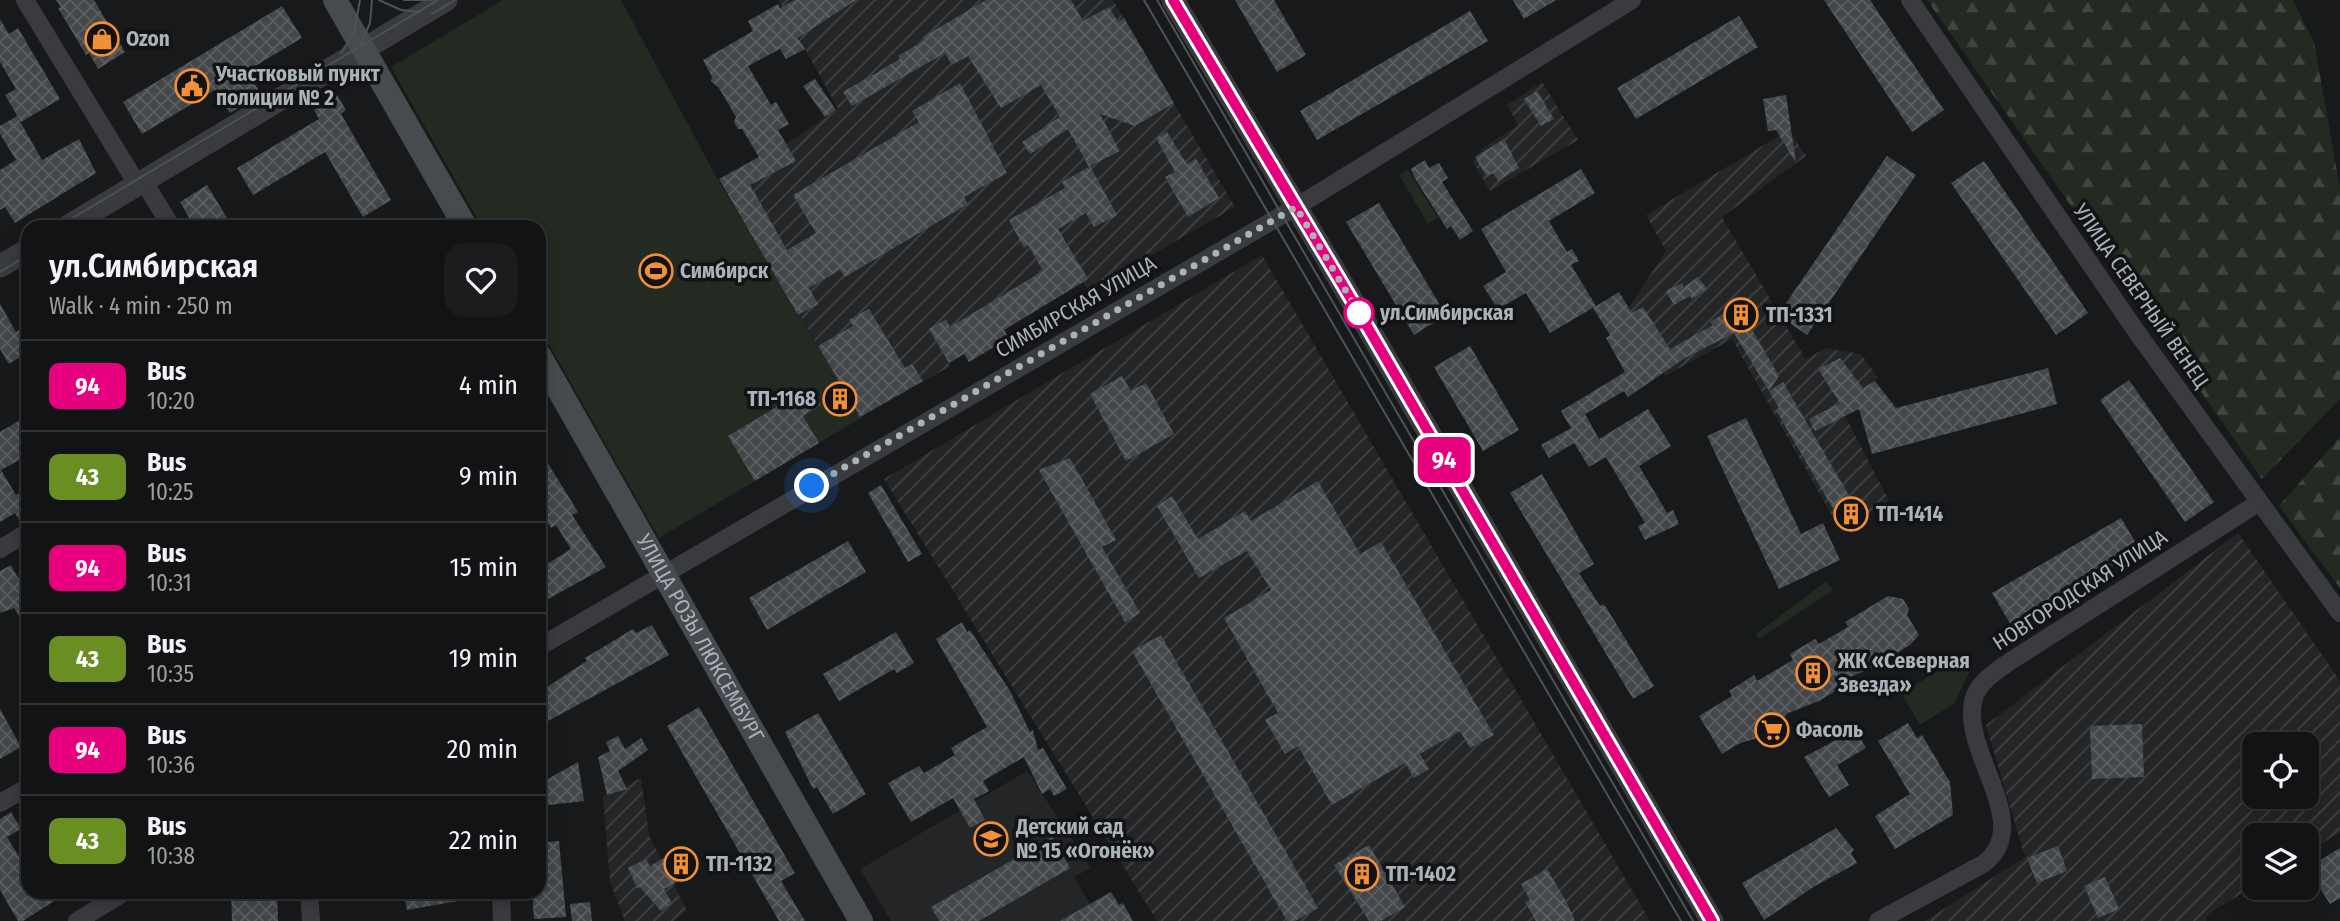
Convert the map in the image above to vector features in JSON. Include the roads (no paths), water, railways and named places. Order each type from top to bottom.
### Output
[{"type":"main road","points":[[335,0],[461,220]]},
{"type":"main road","name":"УЛИЦА РОЗЫ ЛЮКСЕМБУРГ","points":[[546,367],[861,921]]},
{"type":"street","points":[[25,0],[166,220]]},
{"type":"street","points":[[78,220],[446,0]]},
{"type":"street","points":[[1173,0],[1712,921]]},
{"type":"street","name":"СИМБИРСКАЯ УЛИЦА","points":[[546,643],[1296,207],[1632,0]]},
{"type":"street","name":"УЛИЦА СЕВЕРНЫЙ ВЕНЕЦ","points":[[1910,0],[2258,503],[2340,613]]},
{"type":"street","points":[[0,266],[21,254]]},
{"type":"street","name":"НОВГОРОДСКАЯ УЛИЦА","points":[[1878,921],[1983,864],[1995,855],[2002,844],[2001,816],[1972,716],[1976,693],[1981,685],[2006,664],[2258,503]]},
{"type":"street","points":[[0,549],[21,536]]},
{"type":"street","points":[[0,803],[21,791]]},
{"type":"street","points":[[77,921],[113,899]]},
{"type":"street","points":[[309,899],[311,921]]},
{"type":"street","points":[[501,899],[502,921]]},
{"type":"tram line","points":[[341,53],[354,32],[360,0]]},
{"type":"tram line","points":[[361,44],[370,23],[372,0]]},
{"type":"tram line","points":[[379,0],[401,10],[419,12]]},
{"type":"tram line","points":[[404,0],[432,0]]},
{"type":"tram line","points":[[69,220],[438,0]]},
{"type":"tram line","points":[[432,14],[455,0]]},
{"type":"tram line","points":[[1144,0],[1681,921]]},
{"type":"tram line","points":[[1157,0],[1693,921]]},
{"type":"tram line","points":[[0,272],[21,259]]},
{"type":"place","name":"Ozon","points":[[102,39]]},
{"type":"place","name":"Участковый пункт полиции № 2","points":[[192,86]]},
{"type":"place","name":"Симбирск","points":[[656,271]]},
{"type":"place","name":"ул.Симбирская","points":[[1359,313]]},
{"type":"place","name":"ТП-1331","points":[[1741,315]]},
{"type":"place","name":"ТП-1168","points":[[840,399]]},
{"type":"place","name":"ТП-1414","points":[[1851,514]]},
{"type":"place","name":"ЖК «Северная Звезда»","points":[[1813,673]]},
{"type":"place","name":"Фасоль","points":[[1772,730]]},
{"type":"place","name":"Детский сад № 15 «Огонёк»","points":[[991,839]]},
{"type":"place","name":"ТП-1132","points":[[681,864]]},
{"type":"place","name":"ТП-1402","points":[[1362,874]]}]
